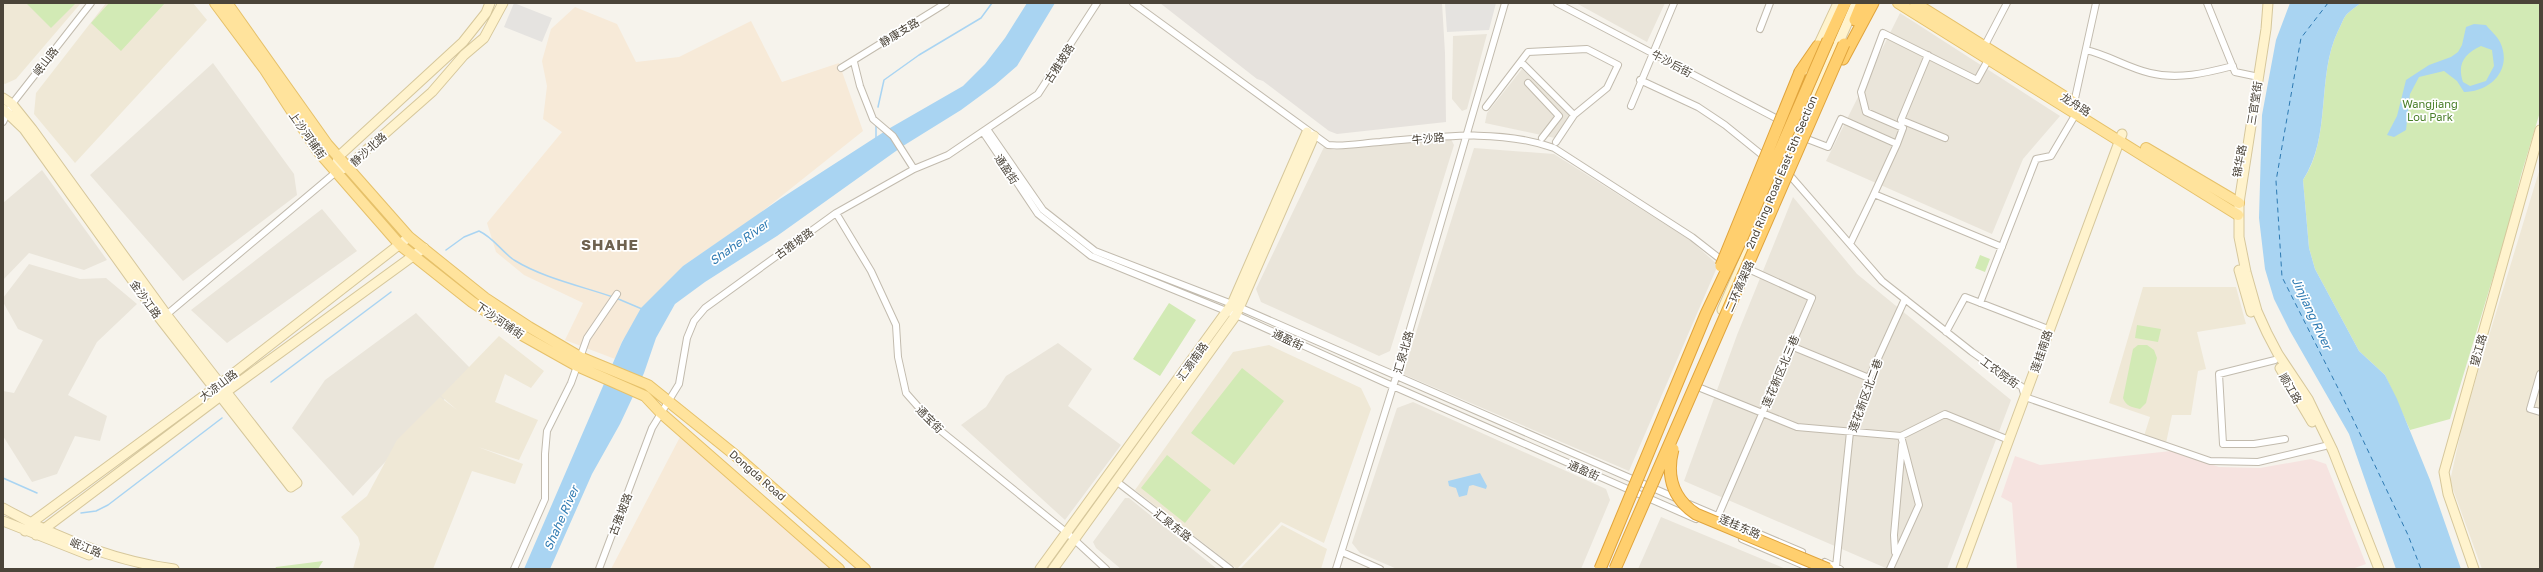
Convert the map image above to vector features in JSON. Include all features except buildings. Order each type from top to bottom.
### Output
[{"type":"highway","name":"二环高架路","points":[[1599,569],[1706,314],[1745,230],[1844,3]]},
{"type":"highway","name":"二环高架路","points":[[1614,568],[1862,3]]},
{"type":"highway","points":[[1809,123],[1826,94],[1857,29],[1873,3]]},
{"type":"highway","points":[[1706,314],[1705,303],[1800,72],[1818,46]]},
{"type":"highway","points":[[1687,404],[1670,461],[1671,484],[1685,507],[1696,514],[1835,568]]},
{"type":"main road","name":"上沙河铺街","points":[[215,3],[265,70],[317,150],[400,245],[415,256]]},
{"type":"main road","name":"上沙河铺街","points":[[227,3],[338,157],[409,237],[424,248]]},
{"type":"main road","points":[[1898,3],[1988,60],[2075,108]]},
{"type":"main road","name":"龙舟路","points":[[1915,3],[2075,108],[2236,207]]},
{"type":"main road","name":"下沙河铺街","points":[[424,248],[485,298],[578,361],[592,373],[645,396]]},
{"type":"main road","name":"下沙河铺街","points":[[415,256],[472,302],[520,334],[578,361],[595,362],[648,385]]},
{"type":"main road","name":"Dongda Road","points":[[648,385],[735,455],[865,569]]},
{"type":"main road","name":"Dongda Road","points":[[645,396],[661,413],[839,569]]},
{"type":"street","name":"岷山路","points":[[3,122],[7,108],[91,3]]},
{"type":"street","name":"静沙北路","points":[[336,172],[338,157],[463,42],[486,13],[490,3]]},
{"type":"street","name":"静沙北路","points":[[336,172],[347,167],[432,92],[464,55],[484,38],[503,3]]},
{"type":"street","name":"静康支路","points":[[840,68],[854,62],[858,56],[946,3]]},
{"type":"street","name":"古雅坡路","points":[[599,569],[652,428],[670,402],[679,384],[687,338],[694,321],[705,308],[836,213],[914,169],[948,155],[1038,94],[1097,3]]},
{"type":"street","name":"牛沙路","points":[[1134,3],[1310,134],[1328,145],[1336,146],[1467,135],[1496,135],[1540,143],[1554,148],[1692,237],[1731,268]]},
{"type":"street","name":"汇泉北路","points":[[1336,569],[1396,377],[1505,3]]},
{"type":"street","name":"牛沙后街","points":[[1557,3],[1787,124]]},
{"type":"street","points":[[1631,106],[1640,80],[1674,3]]},
{"type":"street","points":[[1760,29],[1770,3]]},
{"type":"street","name":"2nd Ring Road East 5th Section","points":[[1644,484],[1818,46],[1838,3]]},
{"type":"street","name":"2nd Ring Road East 5th Section","points":[[1639,494],[1690,384],[1797,135],[1856,3]]},
{"type":"street","points":[[1984,48],[2007,3]]},
{"type":"street","points":[[1980,303],[2036,159],[2051,156],[2075,108],[2096,3]]},
{"type":"street","points":[[2207,3],[2235,72],[2254,76]]},
{"type":"street","name":"锦华路","points":[[2236,207],[2264,3]]},
{"type":"street","name":"三官堂街","points":[[2236,207],[2268,3]]},
{"type":"street","points":[[1904,128],[1866,112],[1861,92],[1883,33],[1977,80],[1988,60]]},
{"type":"street","points":[[1486,107],[1528,52],[1587,49],[1618,65],[1607,88],[1574,115],[1556,142]]},
{"type":"street","points":[[2086,50],[2106,54],[2150,73],[2197,76],[2233,66]]},
{"type":"street","points":[[1851,242],[1904,128],[1901,120],[1928,55]]},
{"type":"street","points":[[854,62],[860,86],[876,120],[893,136],[914,169]]},
{"type":"street","points":[[1521,62],[1574,115]]},
{"type":"street","points":[[1640,80],[1698,107],[1725,125],[1772,163]]},
{"type":"street","points":[[1528,83],[1559,116],[1542,138]]},
{"type":"street","points":[[3,98],[7,108],[32,129],[164,317],[294,485]]},
{"type":"street","points":[[1797,135],[1828,147],[1841,119],[1897,144]]},
{"type":"street","points":[[1901,120],[1945,138]]},
{"type":"street","name":"望江路","points":[[2474,569],[2448,494],[2444,472],[2540,130]]},
{"type":"street","name":"通盈街","points":[[985,131],[1043,210],[1095,251],[1396,377],[1644,484]]},
{"type":"street","name":"汇源南路","points":[[1053,569],[1075,540],[1234,310],[1310,134]]},
{"type":"street","name":"莲桂南路","points":[[1961,569],[2025,397],[2048,329],[2121,137]]},
{"type":"street","name":"工农院街","points":[[1783,168],[1851,242],[1882,281],[1946,332],[2022,387],[2025,397],[2210,461],[2258,462],[2325,446]]},
{"type":"street","points":[[164,317],[336,172]]},
{"type":"street","points":[[1874,194],[2002,246]]},
{"type":"street","name":"顺江路","points":[[2236,207],[2236,251],[2243,285],[2252,313],[2275,360],[2325,446],[2373,569]]},
{"type":"street","name":"顺江路","points":[[2236,207],[2243,261],[2257,312],[2278,354],[2308,399],[2333,451],[2379,569]]},
{"type":"street","name":"通宝街","points":[[836,213],[871,271],[896,325],[898,357],[906,393],[936,427],[1067,533],[1106,569]]},
{"type":"street","name":"大凉山路","points":[[25,531],[31,523],[217,387],[409,237]]},
{"type":"street","name":"大凉山路","points":[[36,535],[46,529],[223,394],[424,248]]},
{"type":"street","name":"莲花新区北三巷","points":[[1718,516],[1812,298],[1741,266]]},
{"type":"street","points":[[514,569],[545,499],[545,454],[548,431],[571,383],[587,338],[617,294]]},
{"type":"street","points":[[1946,332],[1965,297],[2048,329]]},
{"type":"street","name":"莲花新区北二巷","points":[[1835,568],[1850,432],[1869,378],[1905,299]]},
{"type":"street","name":"通盈街","points":[[1234,310],[1393,387],[1639,494]]},
{"type":"street","name":"汇源南路","points":[[1040,569],[1234,310]]},
{"type":"street","points":[[1791,346],[1869,378]]},
{"type":"street","points":[[2275,360],[2219,374],[2223,444],[2254,444],[2285,439]]},
{"type":"street","points":[[2540,374],[2530,409],[2540,412]]},
{"type":"street","points":[[1690,384],[1797,427],[1902,439],[1945,414],[2009,440]]},
{"type":"street","points":[[1890,569],[1895,553],[1919,505],[1902,439]]},
{"type":"street","points":[[1895,553],[1897,498],[1902,439]]},
{"type":"street","name":"汇泉东路","points":[[1116,481],[1230,569]]},
{"type":"street","name":"莲桂东路","points":[[1644,484],[1835,568]]},
{"type":"street","points":[[1599,569],[1639,494]]},
{"type":"street","points":[[1614,568],[1639,494]]},
{"type":"street","name":"莲桂东路","points":[[1639,494],[1812,569]]},
{"type":"street","name":"岷江路","points":[[3,508],[31,523],[92,550],[123,561],[174,569]]},
{"type":"street","name":"岷江路","points":[[3,521],[25,531],[133,569]]},
{"type":"street","points":[[1342,552],[1380,569]]},
{"type":"shaded area","points":[[3,3],[81,3],[16,79],[5,84],[3,83]]},
{"type":"shaded area","points":[[106,3],[193,3],[207,20],[75,163],[34,114],[36,93]]},
{"type":"shaded area","points":[[514,3],[552,18],[542,42],[504,27]]},
{"type":"shaded area","points":[[1160,3],[1442,3],[1445,53],[1446,122],[1337,134],[1329,131],[1263,81],[1257,79]]},
{"type":"shaded area","points":[[1445,3],[1496,3],[1489,30],[1447,32]]},
{"type":"shaded area","points":[[1576,3],[1665,3],[1647,42]]},
{"type":"shaded area","points":[[575,7],[617,24],[636,62],[679,57],[751,21],[782,82],[839,63],[863,131],[755,217],[683,266],[622,341],[615,359],[565,340],[583,303],[524,275],[496,252],[487,223],[562,132],[543,119],[547,86],[542,61],[551,29]]},
{"type":"shaded area","points":[[1900,13],[2060,116],[2023,159],[1992,234],[1826,161]]},
{"type":"shaded area","points":[[1487,34],[1467,109],[1462,111],[1452,99],[1453,36]]},
{"type":"shaded area","points":[[213,63],[294,174],[297,195],[183,281],[90,175]]},
{"type":"shaded area","points":[[1522,69],[1570,116],[1555,138],[1485,123],[1487,113]]},
{"type":"shaded area","points":[[1450,137],[1454,145],[1390,351],[1379,356],[1261,302],[1256,289],[1324,147],[1334,150]]},
{"type":"shaded area","points":[[1474,148],[1554,154],[1690,240],[1718,265],[1629,471],[1403,374]]},
{"type":"shaded area","points":[[2540,168],[2540,569],[2482,569],[2450,481],[2464,418]]},
{"type":"shaded area","points":[[42,170],[107,260],[84,270],[29,253],[3,280],[3,203]]},
{"type":"shaded area","points":[[1793,197],[1857,274],[2011,400],[1947,569],[1888,569],[1684,481],[1737,335]]},
{"type":"shaded area","points":[[322,209],[357,251],[227,343],[191,310]]},
{"type":"shaded area","points":[[29,264],[80,279],[106,278],[137,304],[97,342],[68,395],[107,416],[100,441],[75,436],[57,474],[32,482],[3,436],[3,391],[14,393],[43,340],[18,329],[3,302],[3,298]]},
{"type":"shaded area","points":[[2143,287],[2236,287],[2246,324],[2197,332],[2206,369],[2198,371],[2191,415],[2172,415],[2166,443],[2144,436],[2150,417],[2109,403]]},
{"type":"shaded area","points":[[416,313],[472,370],[353,496],[292,428],[325,380]]},
{"type":"shaded area","points":[[499,336],[544,371],[531,388],[505,374],[495,402],[538,420],[519,460],[478,447],[523,464],[515,484],[472,471],[433,569],[353,569],[360,544],[358,537],[341,517],[367,496],[397,440],[440,397],[457,410],[441,396]]},
{"type":"shaded area","points":[[1058,343],[1092,369],[1068,406],[1121,445],[1065,520],[961,425],[986,407],[1006,376]]},
{"type":"shaded area","points":[[1269,345],[1361,388],[1371,409],[1324,543],[1281,522],[1237,569],[1135,490],[1233,352]]},
{"type":"shaded area","points":[[1413,402],[1606,489],[1610,500],[1581,569],[1397,569],[1360,553],[1352,543],[1397,408]]},
{"type":"shaded area","points":[[680,437],[831,569],[611,569]]},
{"type":"shaded area","points":[[2171,451],[2219,467],[2260,468],[2311,459],[2326,464],[2366,564],[2352,569],[2017,569],[2012,503],[2001,497],[2015,456],[2040,465]]},
{"type":"shaded area","points":[[1125,498],[1129,498],[1217,569],[1121,569],[1096,548],[1093,542]]},
{"type":"shaded area","points":[[1661,517],[1786,569],[1638,569]]},
{"type":"shaded area","points":[[1282,525],[1327,549],[1321,569],[1241,568]]},
{"type":"green space","points":[[26,3],[76,3],[51,28]]},
{"type":"green space","points":[[109,3],[165,3],[121,51],[91,23]]},
{"type":"green space","name":"Wangjiang Lou Park","points":[[2361,3],[2540,3],[2540,112],[2521,175],[2507,231],[2450,419],[2410,430],[2385,375],[2359,351],[2315,269],[2309,248],[2303,180],[2312,163],[2318,145],[2327,68],[2331,49],[2343,20],[2350,11]]},
{"type":"green space","points":[[1980,255],[1990,259],[1985,272],[1975,268]]},
{"type":"green space","points":[[1169,303],[1196,320],[1160,376],[1133,359]]},
{"type":"green space","points":[[2137,325],[2161,329],[2158,342],[2135,338]]},
{"type":"green space","points":[[2138,345],[2147,345],[2154,350],[2157,358],[2146,403],[2140,409],[2129,406],[2123,398],[2133,349]]},
{"type":"green space","points":[[1242,368],[1284,401],[1234,465],[1191,433]]},
{"type":"green space","points":[[1167,455],[1211,490],[1185,523],[1141,488]]},
{"type":"green space","points":[[323,561],[318,569],[275,569],[276,567]]},
{"type":"water","name":"Shahe River","points":[[1027,3],[1055,3],[1017,66],[995,85],[961,110],[903,146],[777,236],[705,282],[675,304],[656,338],[644,373],[620,424],[592,474],[550,569],[524,569],[622,342],[641,308],[683,266],[780,199],[890,128],[963,86],[985,64],[1005,38]]},
{"type":"water","name":"Jinjiang River","points":[[2290,3],[2361,3],[2350,11],[2343,20],[2331,49],[2327,68],[2318,145],[2312,163],[2303,180],[2309,248],[2315,269],[2359,351],[2385,375],[2397,399],[2430,480],[2461,569],[2396,569],[2349,434],[2290,331],[2274,299],[2265,269],[2259,218],[2262,115],[2276,40]]},
{"type":"water","points":[[2474,24],[2486,25],[2499,40],[2504,61],[2497,77],[2483,88],[2464,92],[2457,81],[2444,71],[2419,77],[2410,94],[2406,130],[2394,137],[2387,135],[2397,116],[2406,80],[2429,65],[2451,57],[2458,52],[2462,45],[2466,27]],"holes":[[[2481,46],[2492,50],[2494,66],[2486,81],[2470,86],[2463,82],[2461,70],[2463,60],[2466,56]]]},
{"type":"water","points":[[1480,473],[1487,486],[1486,489],[1473,485],[1469,486],[1467,495],[1459,497],[1456,488],[1449,486],[1448,481]]},
{"type":"waterway","points":[[878,107],[884,80],[919,55],[981,18],[992,3]]},
{"type":"waterway","points":[[876,124],[876,138]]},
{"type":"waterway","points":[[446,250],[464,237],[479,231],[489,237],[514,260],[537,272],[613,297]]},
{"type":"waterway","points":[[271,382],[391,292]]},
{"type":"waterway","points":[[616,298],[642,309]]},
{"type":"waterway","points":[[81,513],[96,511],[108,505],[222,418]]},
{"type":"waterway","points":[[3,478],[37,493]]},
{"type":"ferry route","points":[[2328,3],[2301,38],[2276,181],[2282,277],[2343,398],[2408,535],[2421,569]]},
{"type":"district","name":"SHAHE","points":[[610,244]]}]
